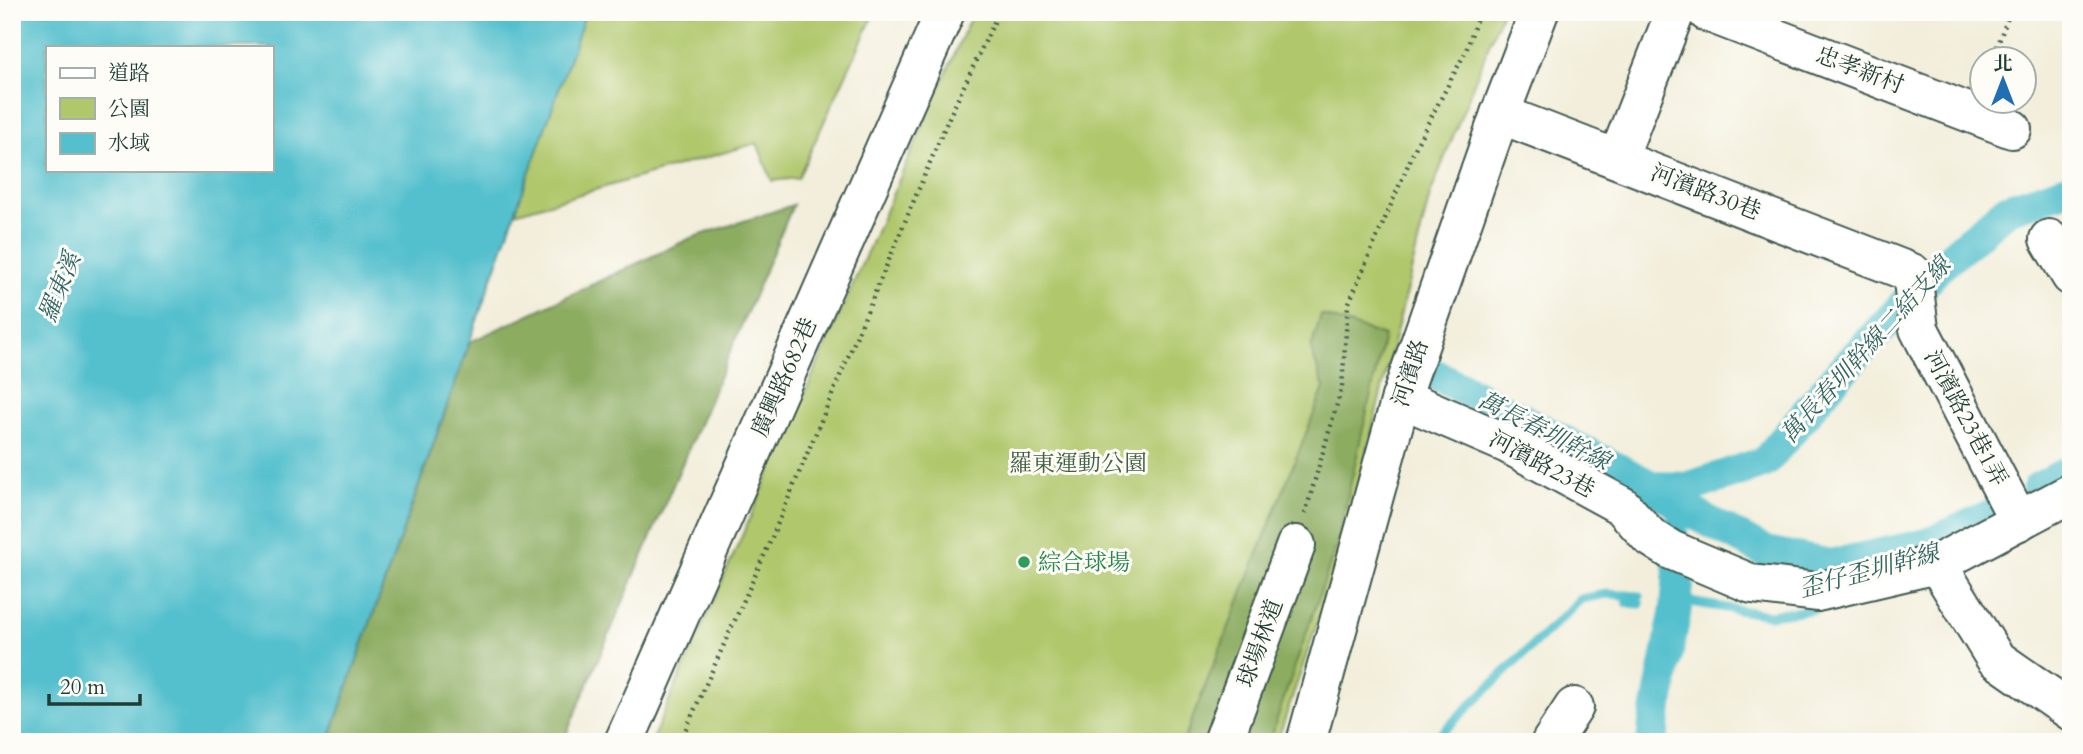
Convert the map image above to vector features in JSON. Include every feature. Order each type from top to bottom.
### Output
[{"type":"street","name":"廣興路682巷","points":[[624,742],[944,12]]},
{"type":"street","name":"河濱路","points":[[1306,742],[1401,398],[1500,114],[1539,12]]},
{"type":"street","points":[[1618,158],[1675,12]]},
{"type":"street","name":"忠孝新村","points":[[1707,12],[2012,129]]},
{"type":"street","name":"河濱路30巷","points":[[1500,114],[1912,273]]},
{"type":"street","points":[[2049,239],[2071,275]]},
{"type":"street","name":"河濱路23巷1弄","points":[[1912,273],[1919,329],[2019,521]]},
{"type":"street","name":"河濱路23巷","points":[[1401,398],[1508,443],[1622,506],[1649,536],[1681,555],[1752,584],[1816,592],[1937,564],[2071,493]]},
{"type":"street","name":"球場林道","points":[[1223,742],[1296,545]]},
{"type":"street","points":[[1937,564],[1995,658],[2071,711]]},
{"type":"street","points":[[1551,742],[1574,707]]},
{"type":"street","points":[[2062,742],[2071,730]]},
{"type":"path","points":[[680,742],[767,549],[947,122],[999,12]]},
{"type":"path","points":[[1296,545],[1342,387],[1348,305],[1417,144],[1466,51],[1479,12]]},
{"type":"path","points":[[1997,46],[2010,12]]},
{"type":"green space","points":[[586,12],[875,12],[798,178],[772,181],[757,143],[515,213]]},
{"type":"green space","name":"羅東運動公園","points":[[973,12],[1502,12],[1430,195],[1343,547],[1277,742],[651,742]]},
{"type":"green space","points":[[793,205],[563,742],[328,742],[470,342],[691,238]]},
{"type":"green space","points":[[1321,315],[1384,336],[1337,544],[1269,742],[1183,742],[1324,388],[1311,349]]},
{"type":"water","name":"羅東溪","points":[[12,12],[586,12],[328,742],[12,742]]},
{"type":"waterway","name":"萬長春圳幹線二結支線","points":[[1653,487],[1687,488],[1765,462],[1835,378],[1937,269],[2007,209],[2071,188]]},
{"type":"waterway","name":"萬長春圳幹線","points":[[1436,375],[1653,487],[1682,507],[1766,552],[1831,565],[1928,544],[1995,513]]},
{"type":"waterway","points":[[2038,488],[2071,470]]},
{"type":"waterway","points":[[1652,742],[1676,609],[1679,570],[1672,533]]},
{"type":"waterway","name":"歪仔歪圳幹線","points":[[1432,742],[1581,599],[1607,594],[1640,596]]},
{"type":"waterway","points":[[1627,595],[1627,603],[1640,604]]},
{"type":"waterway","name":"歪仔歪圳幹線","points":[[1666,598],[1769,615],[1817,609]]},
{"type":"waterway","points":[[1665,608],[1676,609]]},
{"type":"place","name":"綜合球場","points":[[1024,562]]}]
